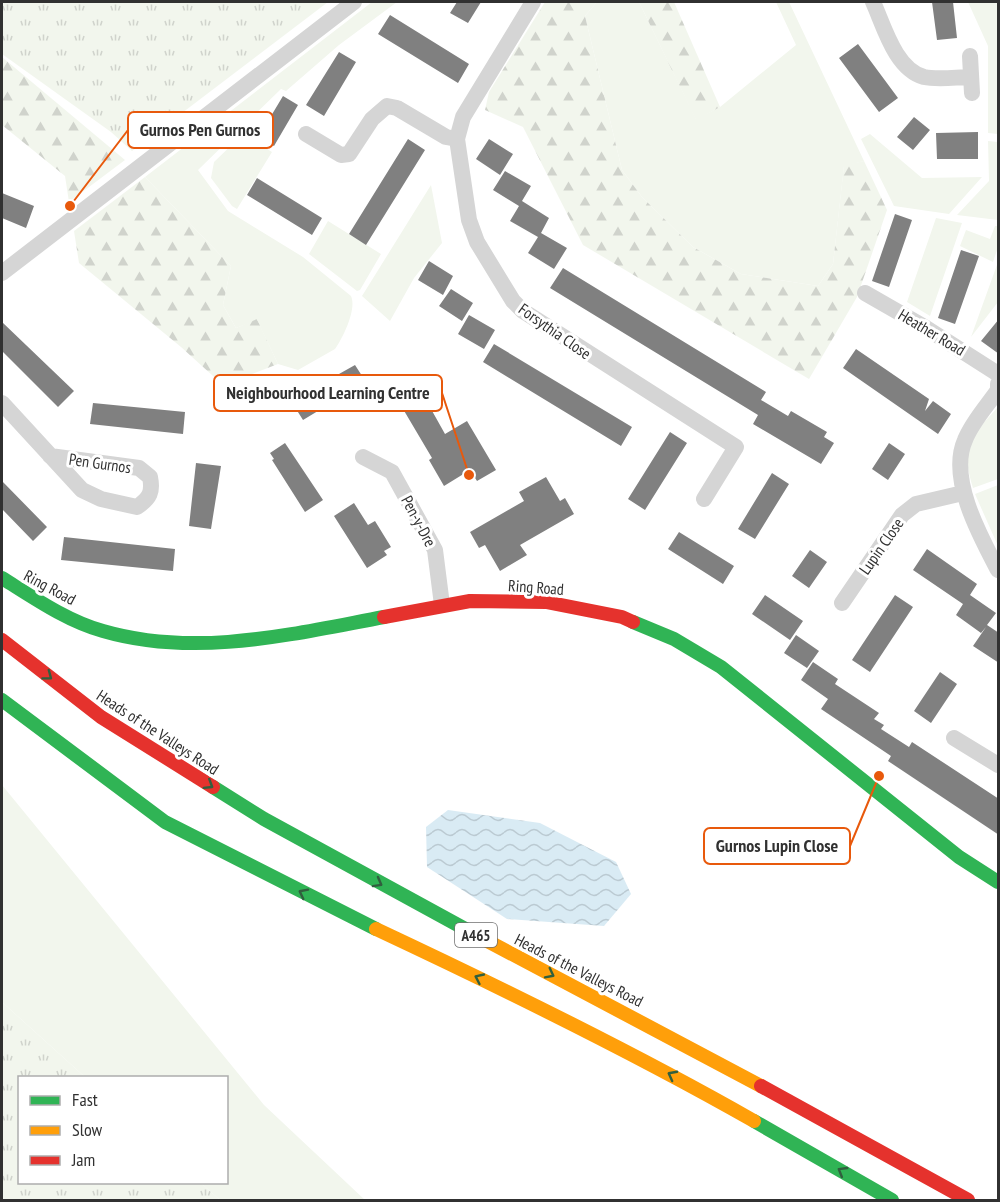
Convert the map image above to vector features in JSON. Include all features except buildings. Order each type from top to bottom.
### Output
[{"type":"main road","name":"Ring Road","points":[[2,578],[48,607],[102,631],[147,640],[206,645],[297,633],[442,605],[470,602],[546,602],[622,617],[674,639],[721,667],[959,858],[999,882]]},
{"type":"main road","name":"Heads of the Valleys Road","points":[[2,640],[101,717],[264,819],[422,907],[730,1068],[968,1200]]},
{"type":"main road","name":"A465","points":[[2,700],[165,822],[318,901],[559,1016],[690,1085],[892,1200]]},
{"type":"street","points":[[2,273],[354,2]]},
{"type":"street","name":"Forsythia Close","points":[[533,2],[463,117],[457,139],[469,220],[477,242],[513,301],[523,311],[736,447],[704,499]]},
{"type":"street","points":[[873,2],[897,54],[909,70],[925,77],[972,85],[970,56]]},
{"type":"street","points":[[306,134],[341,155],[349,154],[372,119],[387,106],[397,108],[446,137],[457,139]]},
{"type":"street","name":"Heather Road","points":[[865,293],[999,374]]},
{"type":"street","points":[[999,384],[998,390],[965,439],[960,455],[963,493],[999,570]]},
{"type":"street","name":"Pen Gurnos","points":[[2,403],[50,456],[82,490],[101,499],[137,507],[146,500],[152,490],[150,477],[139,468],[50,456]]},
{"type":"street","name":"Pen-y-Dre","points":[[363,457],[392,472],[435,550],[442,605]]},
{"type":"street","name":"Lupin Close","points":[[842,603],[902,514],[916,504],[963,493]]},
{"type":"street","points":[[954,738],[999,765]]},
{"type":"green space","points":[[2,2],[328,2],[132,151],[111,132],[2,54]]},
{"type":"green space","points":[[372,2],[397,2],[339,45],[286,91],[281,89],[198,170],[228,211],[303,257],[351,296],[351,316],[335,349],[298,370],[278,364],[257,320],[236,328],[223,305],[231,266],[145,177]]},
{"type":"green space","points":[[545,2],[597,2],[585,16],[622,170],[642,197],[693,247],[741,274],[818,286],[833,264],[844,165],[864,161],[887,210],[857,297],[809,379],[583,245],[523,127],[485,110],[489,92]]},
{"type":"green space","points":[[597,2],[639,2],[696,119],[720,107],[796,45],[776,2],[789,2],[864,161],[844,166],[833,264],[818,286],[741,274],[693,247],[642,197],[622,170],[585,16]]},
{"type":"green space","points":[[639,2],[674,2],[720,107],[696,120]]},
{"type":"green space","points":[[968,2],[998,2],[998,134],[988,133],[988,46]]},
{"type":"green space","points":[[2,57],[125,160],[69,202],[65,176],[2,125]]},
{"type":"green space","points":[[243,134],[272,152],[237,209],[232,206],[211,178],[214,162]]},
{"type":"green space","points":[[870,134],[922,178],[982,177],[949,214],[894,206],[861,139]]},
{"type":"green space","points":[[988,141],[998,142],[998,220],[957,215],[989,181]]},
{"type":"green space","points":[[145,177],[231,266],[223,305],[236,328],[257,319],[278,364],[223,385],[181,347],[79,263],[74,231]]},
{"type":"green space","points":[[431,185],[442,243],[414,278],[390,321],[362,296]]},
{"type":"green space","points":[[936,218],[962,223],[930,316],[907,302]]},
{"type":"green space","points":[[328,221],[381,254],[360,290],[357,291],[309,254]]},
{"type":"green space","points":[[995,226],[998,226],[998,247],[993,262],[960,246],[966,230],[990,239]]},
{"type":"green space","points":[[998,262],[998,302],[971,337]]},
{"type":"green space","points":[[998,407],[998,479],[973,488],[967,462],[970,443],[980,427]]},
{"type":"green space","points":[[998,485],[998,546],[975,494]]},
{"type":"green space","points":[[2,785],[264,1105],[365,1200],[220,1200],[202,1184],[228,1184],[228,1076],[84,1076],[2,1002]]},
{"type":"green space","points":[[2,1002],[84,1076],[18,1076],[18,1184],[202,1184],[220,1200],[2,1200]]},
{"type":"water","points":[[448,810],[540,823],[616,862],[631,894],[604,926],[507,919],[427,867],[426,827]]},
{"type":"traffic: fast","points":[[2,578],[51,608],[90,627],[138,639],[173,643],[244,641],[384,617]]},
{"type":"traffic: fast","points":[[633,622],[674,639],[721,667],[959,857],[998,882]]},
{"type":"traffic: fast","points":[[2,700],[165,822],[376,929]]},
{"type":"traffic: fast","points":[[213,787],[264,819],[478,936]]},
{"type":"traffic: fast","points":[[754,1121],[892,1200]]},
{"type":"traffic: slow","points":[[376,929],[567,1021],[754,1121]]},
{"type":"traffic: slow","points":[[478,936],[761,1086]]},
{"type":"traffic: jam","points":[[384,617],[470,601],[546,602],[622,617],[633,622]]},
{"type":"traffic: jam","points":[[2,640],[101,717],[213,787]]},
{"type":"traffic: jam","points":[[761,1086],[968,1200]]},
{"type":"place","name":"Gurnos Pen Gurnos","points":[[70,206]]},
{"type":"place","name":"Neighbourhood Learning Centre","points":[[469,475]]},
{"type":"place","name":"Gurnos Lupin Close","points":[[879,776]]}]
